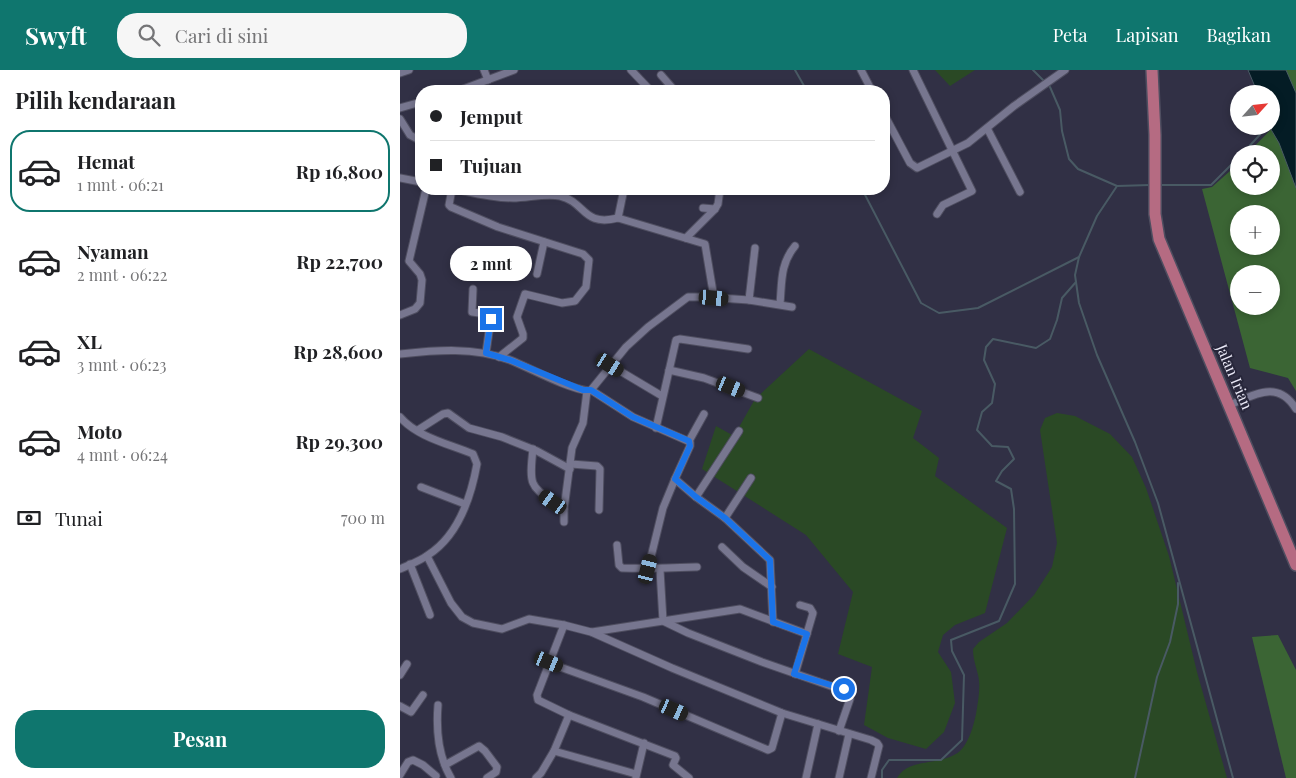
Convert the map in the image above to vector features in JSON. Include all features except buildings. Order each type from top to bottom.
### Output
[{"type":"main road","name":"Jalan Irian","points":[[1152,70],[1155,214],[1159,239],[1296,565]]},
{"type":"street","points":[[400,73],[409,70]]},
{"type":"street","points":[[484,70],[488,80]]},
{"type":"street","points":[[474,85],[514,70]]},
{"type":"street","points":[[631,70],[645,85]]},
{"type":"street","points":[[861,70],[869,85]]},
{"type":"street","points":[[913,70],[972,191],[943,205],[937,214]]},
{"type":"street","points":[[890,125],[910,163],[916,168],[953,152],[968,143],[1046,82],[1065,70]]},
{"type":"street","points":[[662,75],[670,85]]},
{"type":"street","points":[[400,108],[415,104]]},
{"type":"street","points":[[400,119],[410,135],[415,138]]},
{"type":"street","points":[[987,128],[1020,192]]},
{"type":"street","points":[[400,178],[415,181]]},
{"type":"street","points":[[400,315],[415,310],[420,302],[422,280],[420,274],[409,261],[425,195]]},
{"type":"street","points":[[452,195],[449,205],[451,207],[498,227],[580,253],[588,258],[586,287],[579,297],[568,303],[524,294],[518,317],[523,334],[522,338],[499,357]]},
{"type":"street","points":[[487,195],[504,198],[526,195]]},
{"type":"street","points":[[557,195],[567,199],[587,215],[597,220],[618,218],[705,245],[714,298]]},
{"type":"street","points":[[618,218],[623,195]]},
{"type":"street","points":[[686,238],[715,210],[719,195]]},
{"type":"street","points":[[703,208],[715,210]]},
{"type":"street","points":[[537,274],[544,242]]},
{"type":"street","points":[[780,304],[784,265],[787,256],[795,246]]},
{"type":"street","points":[[749,300],[755,248]]},
{"type":"street","points":[[473,289],[472,312],[487,314],[491,317],[486,353]]},
{"type":"street","points":[[564,522],[572,448],[583,422],[589,390],[631,342],[684,299],[694,296],[749,300],[792,307]]},
{"type":"street","points":[[656,428],[674,343],[678,340],[748,349]]},
{"type":"street","points":[[400,354],[450,350],[486,353],[589,390],[633,417],[689,441]]},
{"type":"street","points":[[610,365],[662,396]]},
{"type":"street","points":[[669,370],[704,378],[758,398]]},
{"type":"street","points":[[1230,405],[1258,392],[1270,391],[1285,396],[1296,409]]},
{"type":"street","points":[[418,430],[443,414],[448,413],[474,430],[502,437],[570,467],[597,466],[600,469],[599,510]]},
{"type":"street","points":[[648,569],[663,508],[690,446],[689,441],[704,414]]},
{"type":"street","points":[[400,417],[407,424],[445,444],[473,454],[477,466],[465,504],[454,530],[427,556],[400,569]]},
{"type":"street","points":[[696,497],[739,431]]},
{"type":"street","points":[[533,450],[530,474],[532,483],[541,493],[564,509]]},
{"type":"street","points":[[725,518],[751,478]]},
{"type":"street","points":[[675,479],[725,518],[770,560],[773,622]]},
{"type":"street","points":[[421,487],[465,504]]},
{"type":"street","points":[[617,545],[621,568],[660,570],[681,566],[697,567]]},
{"type":"street","points":[[722,547],[743,567],[772,586]]},
{"type":"street","points":[[427,556],[451,602],[462,617],[482,626],[500,629],[529,619],[592,632],[672,668],[782,713],[871,740],[878,744],[871,778]]},
{"type":"street","points":[[410,564],[430,614]]},
{"type":"street","points":[[660,570],[663,621]]},
{"type":"street","points":[[794,674],[813,611],[800,605]]},
{"type":"street","points":[[592,632],[740,609],[807,634]]},
{"type":"street","points":[[663,621],[688,633],[794,674],[848,692],[850,699],[839,731]]},
{"type":"street","points":[[564,625],[537,697],[540,701],[676,757],[674,765],[689,778]]},
{"type":"street","points":[[549,662],[642,697],[768,750],[772,748],[782,713]]},
{"type":"street","points":[[400,675],[407,664]]},
{"type":"street","points":[[400,706],[411,712],[423,695]]},
{"type":"street","points":[[438,705],[436,730],[445,765],[451,778]]},
{"type":"street","points":[[536,778],[554,752],[569,714]]},
{"type":"street","points":[[806,778],[818,724]]},
{"type":"street","points":[[839,778],[849,734]]},
{"type":"street","points":[[554,752],[636,776],[644,743]]},
{"type":"street","points":[[445,765],[476,747],[480,747],[497,767],[496,772],[488,778]]},
{"type":"street","points":[[400,775],[408,762],[413,760],[423,765],[436,776]]},
{"type":"green space","points":[[935,70],[975,70],[950,86]]},
{"type":"green space","points":[[1277,70],[1296,70],[1296,391],[1288,378],[1250,368],[1236,315],[1280,315],[1280,265],[1230,265],[1230,293],[1202,189],[1212,187],[1230,171],[1230,195],[1280,195],[1280,145],[1256,145],[1265,135],[1280,135],[1280,85],[1278,85]]},
{"type":"green space","points":[[809,349],[922,411],[913,438],[939,458],[935,476],[1007,528],[985,613],[955,625],[943,635],[938,652],[951,672],[955,703],[944,732],[926,749],[888,738],[864,725],[872,667],[838,654],[853,592],[806,535],[702,469],[716,426],[734,436],[755,399]]},
{"type":"green space","points":[[1057,413],[1075,416],[1110,434],[1132,457],[1146,488],[1169,556],[1197,672],[1227,778],[897,778],[911,766],[951,756],[960,751],[966,743],[971,733],[979,694],[979,680],[973,649],[979,642],[1007,623],[1034,595],[1052,567],[1057,543],[1040,430],[1045,418]]},
{"type":"green space","points":[[1278,635],[1296,670],[1296,778],[1286,778],[1252,637]]},
{"type":"water","points":[[1248,70],[1286,70],[1296,93],[1296,188],[1274,135],[1280,135],[1280,85],[1254,85]]},
{"type":"waterway","points":[[795,70],[804,85]]},
{"type":"waterway","points":[[1033,70],[1050,87],[1060,110],[1062,131],[1069,159],[1078,169],[1117,186],[1150,185]]},
{"type":"waterway","points":[[1250,145],[1260,135]]},
{"type":"waterway","points":[[1160,185],[1211,185],[1230,166]]},
{"type":"waterway","points":[[865,195],[921,303],[939,313],[978,308],[1079,257],[1097,216],[1117,186]]},
{"type":"waterway","points":[[1079,257],[1075,275],[1079,303],[1097,355],[1135,442],[1158,503],[1233,778]]},
{"type":"waterway","points":[[882,778],[882,770],[889,760],[941,760],[962,740],[964,675],[952,651],[951,640],[999,621],[1015,584],[1014,509],[1011,489],[996,481],[1002,471],[1014,459],[1008,447],[992,446],[977,430],[982,412],[992,403],[995,384],[984,360],[986,347],[993,339],[1036,348],[1050,339],[1062,298],[1076,282]]},
{"type":"waterway","points":[[1135,778],[1157,677],[1170,642],[1178,604],[1178,583]]},
{"type":"route","points":[[491,319],[486,353],[510,360],[560,382],[583,390],[591,390],[633,417],[691,443],[675,479],[725,518],[770,560],[773,622],[807,634],[794,674],[844,689]]}]
